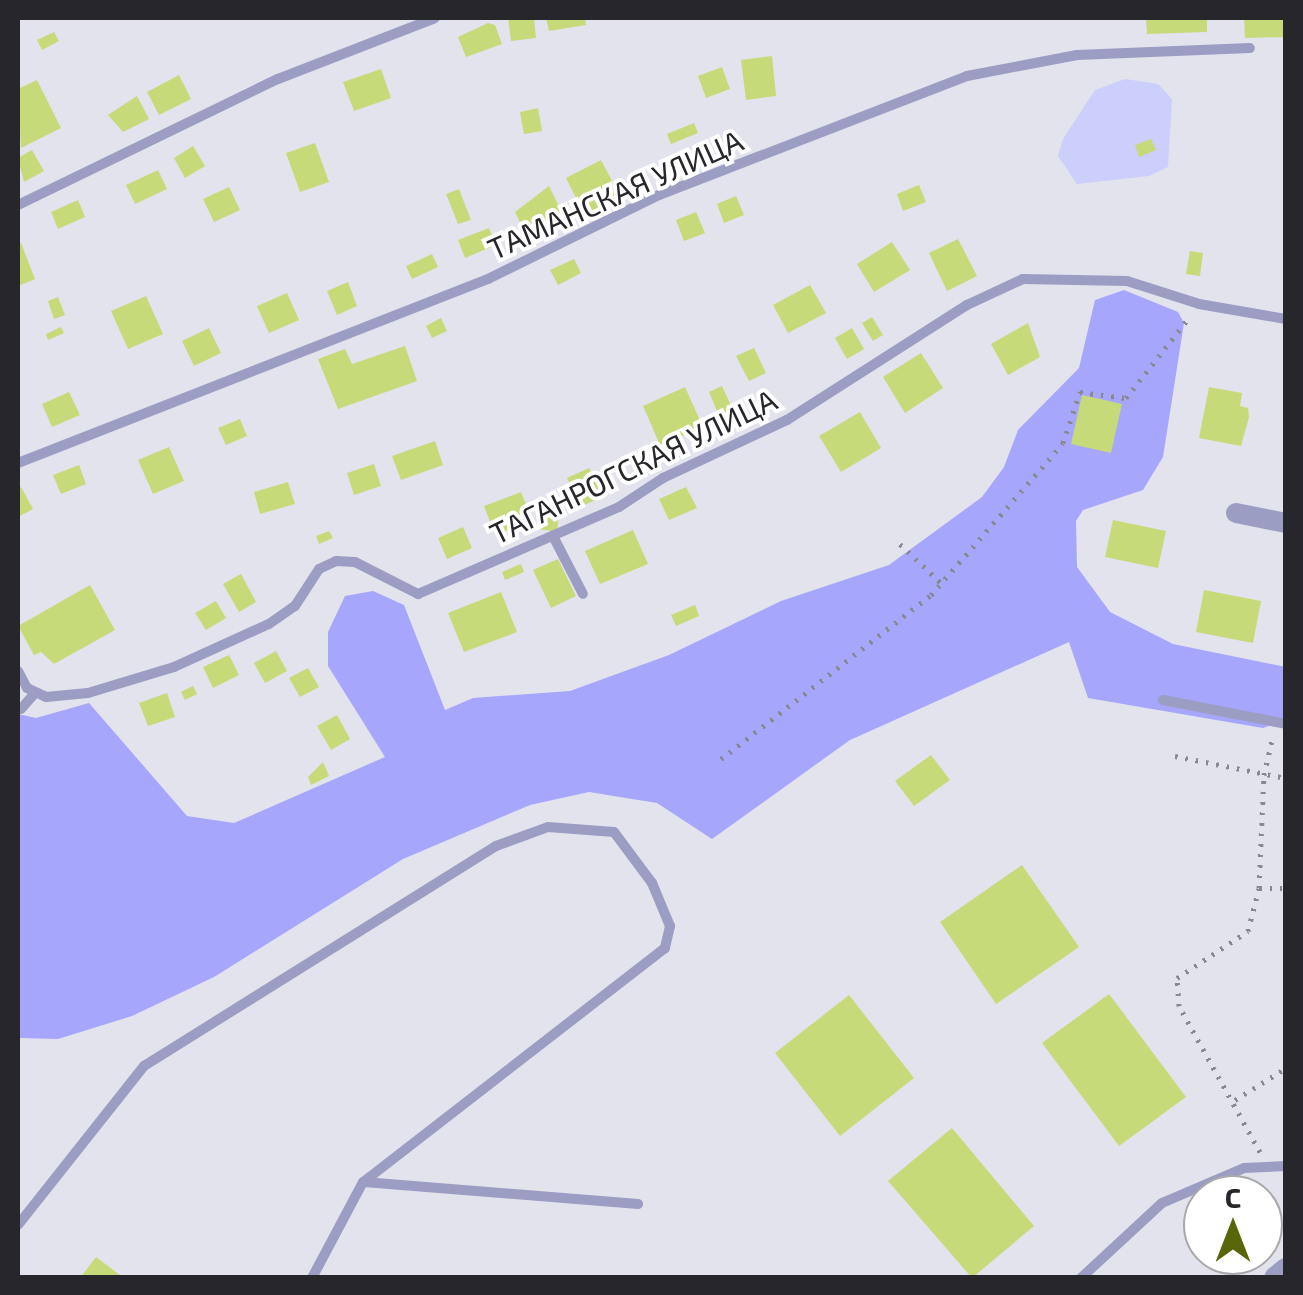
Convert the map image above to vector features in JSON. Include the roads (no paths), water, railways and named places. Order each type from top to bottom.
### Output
[{"type":"street","points":[[1236,513],[1286,523]]},
{"type":"street","points":[[1276,1278],[1286,1270]]},
{"type":"lane","points":[[18,205],[278,79],[434,18]]},
{"type":"lane","name":"ТАМАНСКАЯ УЛИЦА","points":[[18,464],[488,279],[659,195],[967,76],[1078,55],[1250,48]]},
{"type":"lane","name":"ТАГАНРОГСКАЯ УЛИЦА","points":[[34,694],[88,693],[222,649],[294,606],[308,580],[336,560],[355,562],[418,594],[553,536],[787,420],[981,298],[1022,279],[1062,276],[1127,281],[1200,304],[1286,319]]},
{"type":"lane","points":[[553,536],[583,594]]},
{"type":"lane","points":[[18,671],[34,694],[21,710]]},
{"type":"lane","points":[[1163,700],[1281,723]]},
{"type":"lane","points":[[18,1226],[144,1066],[496,846],[548,826],[614,832],[652,883],[670,926],[665,948],[363,1182],[312,1278]]},
{"type":"lane","points":[[1081,1278],[1162,1202],[1266,1164],[1286,1166]]},
{"type":"lane","points":[[363,1182],[638,1204]]}]
